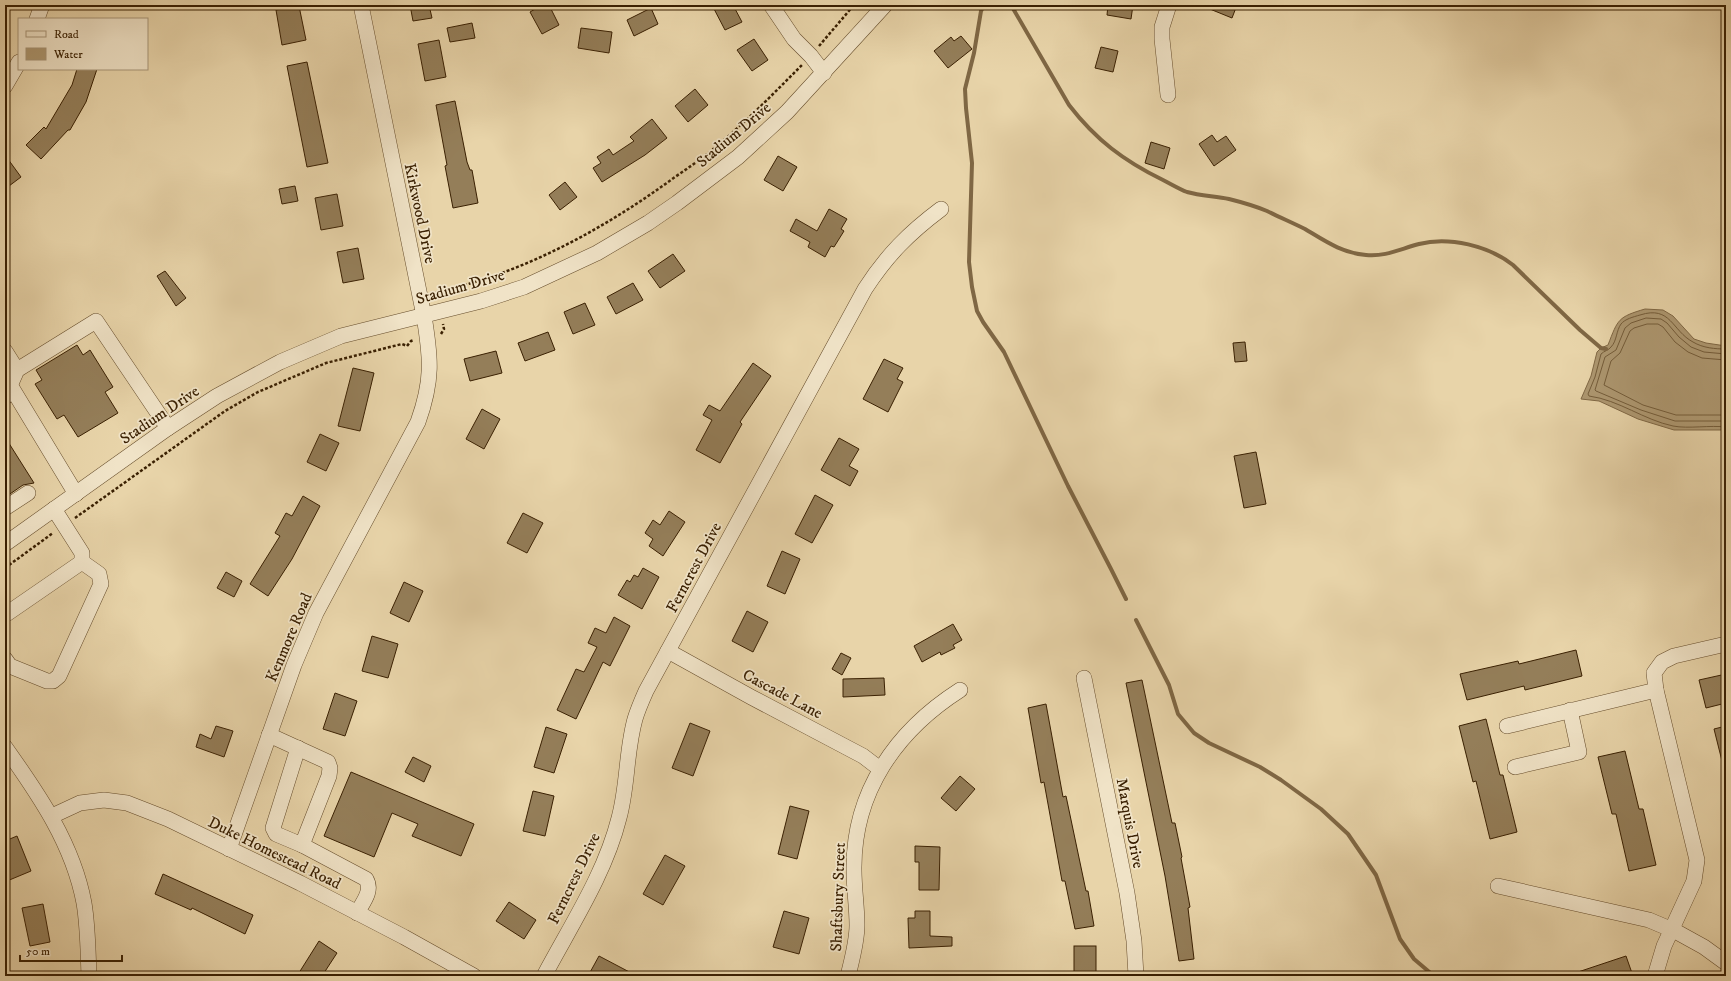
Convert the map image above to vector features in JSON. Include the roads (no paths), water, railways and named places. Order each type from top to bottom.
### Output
[{"type":"street","points":[[38,18],[42,5]]},
{"type":"street","name":"Kirkwood Drive","points":[[361,5],[424,316],[430,353],[430,379],[426,399],[418,422],[404,450]]},
{"type":"street","points":[[771,5],[794,39],[811,56],[824,73]]},
{"type":"street","name":"Stadium Drive","points":[[5,544],[168,428],[217,396],[280,362],[341,336],[481,301],[524,287],[597,253],[648,223],[738,157],[787,112],[885,5]]},
{"type":"street","points":[[1168,95],[1162,27],[1169,5]]},
{"type":"street","points":[[5,86],[18,64]]},
{"type":"street","name":"Ferncrest Drive","points":[[544,976],[609,852],[621,811],[635,719],[646,691],[865,289],[878,269],[904,239],[941,209]]},
{"type":"street","points":[[76,494],[7,391],[17,370],[96,321],[168,428]]},
{"type":"street","points":[[5,351],[17,370]]},
{"type":"street","name":"Kenmore Road","points":[[229,849],[294,665],[316,612],[404,450]]},
{"type":"street","points":[[5,508],[28,493]]},
{"type":"street","points":[[54,509],[82,553],[82,562]]},
{"type":"street","points":[[5,614],[82,562]]},
{"type":"street","points":[[5,658],[10,666],[47,681],[53,681],[59,676],[100,584],[99,574],[82,562]]},
{"type":"street","points":[[1655,976],[1662,951],[1671,929],[1694,881],[1696,860],[1656,690],[1654,673],[1662,662],[1674,656],[1726,644]]},
{"type":"street","name":"Cascade Lane","points":[[668,651],[863,756],[880,769]]},
{"type":"street","name":"Marquis Drive","points":[[1084,678],[1127,893],[1134,941],[1136,976]]},
{"type":"street","name":"Shaftsbury Street","points":[[848,976],[855,946],[857,925],[854,870],[858,828],[863,810],[880,769],[903,738],[920,719],[960,690]]},
{"type":"street","points":[[1507,726],[1656,690]]},
{"type":"street","points":[[1515,767],[1579,752],[1570,710]]},
{"type":"street","points":[[269,735],[328,762],[330,768],[329,776],[302,845]]},
{"type":"street","points":[[5,747],[36,790],[52,816],[70,856],[84,902],[87,923],[89,976]]},
{"type":"street","points":[[298,748],[273,828],[276,834],[302,845],[366,879],[370,884],[369,891],[357,913]]},
{"type":"street","name":"Duke Homestead Road","points":[[52,816],[80,803],[104,800],[115,800],[127,803],[168,819],[229,849],[357,913],[474,976]]},
{"type":"street","points":[[1498,886],[1648,920],[1671,929],[1704,947],[1726,963]]},
{"type":"water","points":[[1645,309],[1663,310],[1673,316],[1694,339],[1706,343],[1726,346],[1726,430],[1674,430],[1638,419],[1599,401],[1581,399],[1591,376],[1597,352],[1601,348],[1608,345],[1620,320],[1629,314]]},
{"type":"waterway","points":[[984,5],[981,11],[974,53],[965,89],[972,163],[969,262],[977,311],[1004,352],[1068,486],[1126,599]]},
{"type":"waterway","points":[[1011,5],[1069,105],[1100,139],[1123,157],[1149,173],[1187,192],[1229,199],[1267,211],[1305,229],[1334,246],[1357,254],[1380,255],[1419,244],[1443,241],[1468,244],[1481,248],[1503,258],[1513,265],[1580,330],[1601,348],[1606,349]]},
{"type":"waterway","points":[[1136,620],[1169,685],[1178,714],[1194,733],[1209,743],[1260,767],[1281,780],[1321,809],[1348,834],[1376,875],[1400,939],[1414,959],[1434,976]]}]
